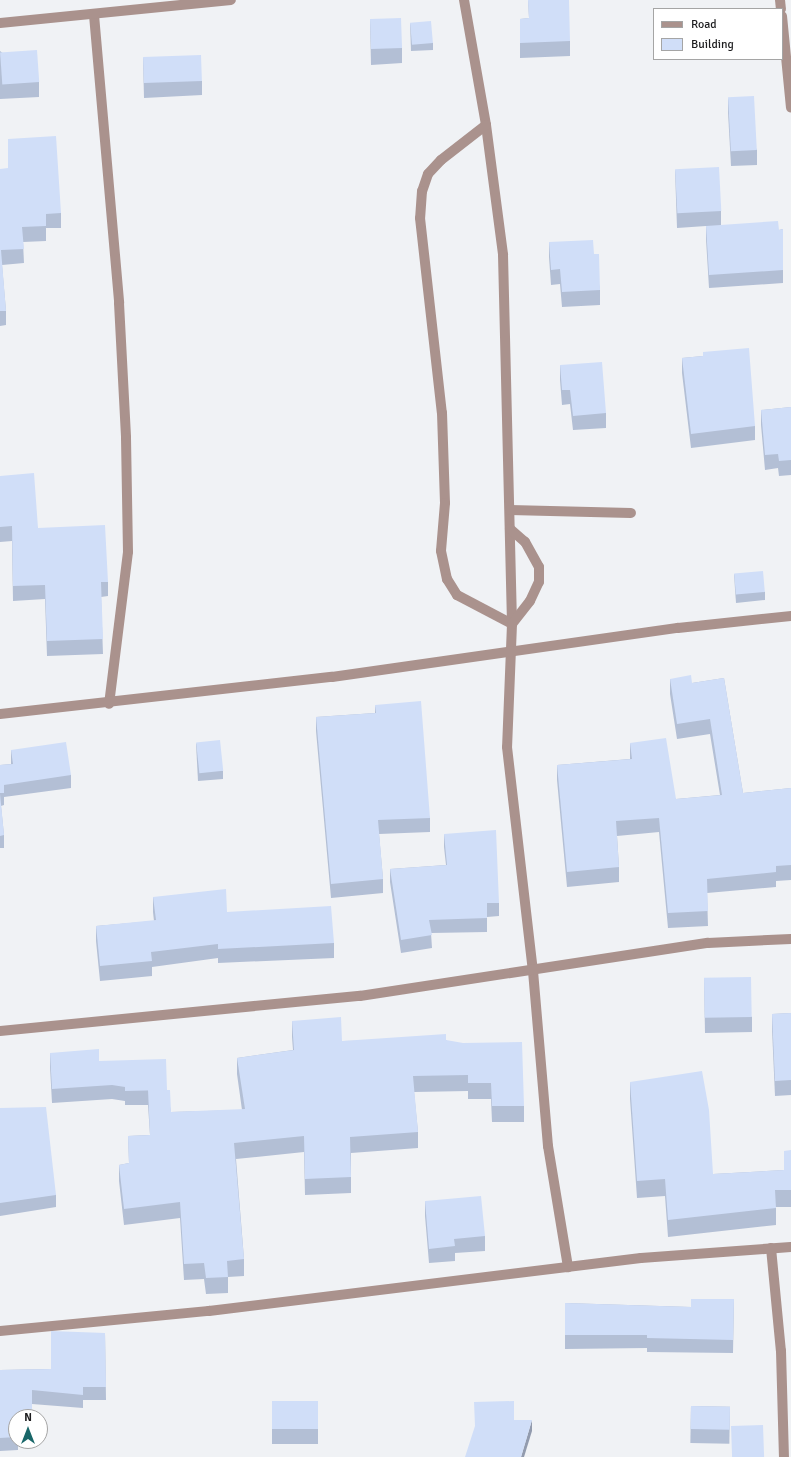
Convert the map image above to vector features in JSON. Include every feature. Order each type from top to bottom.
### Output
[{"type":"street","points":[[0,24],[231,0]]},
{"type":"street","points":[[464,0],[486,125],[504,262],[512,624],[512,654],[507,747],[533,971],[548,1146],[568,1268]]},
{"type":"street","points":[[94,15],[120,311],[126,438],[128,552],[109,704]]},
{"type":"street","points":[[783,26],[791,108]]},
{"type":"street","points":[[486,125],[441,160],[428,174],[422,191],[420,218],[442,413],[445,503],[441,552],[447,579],[458,595],[512,624]]},
{"type":"street","points":[[510,510],[631,513]]},
{"type":"street","points":[[510,529],[535,555],[539,567],[539,582],[530,601],[512,624]]},
{"type":"street","points":[[0,714],[109,704],[512,654],[678,628],[791,616]]},
{"type":"street","points":[[0,1031],[360,996],[533,971],[648,950],[708,943],[791,939]]},
{"type":"street","points":[[0,1331],[209,1311],[568,1268],[791,1247]]},
{"type":"street","points":[[772,1248],[782,1351],[784,1457]]},
{"type":"building","points":[[528,0],[569,0],[570,41],[520,43],[520,19],[529,18]]},
{"type":"building","points":[[401,18],[402,48],[371,49],[370,19]]},
{"type":"building","points":[[431,21],[433,43],[412,45],[410,23]]},
{"type":"building","points":[[37,50],[39,82],[2,85],[0,53]]},
{"type":"building","points":[[201,55],[202,81],[144,83],[143,57]]},
{"type":"building","points":[[754,96],[757,150],[731,151],[728,97]]},
{"type":"building","points":[[56,136],[61,213],[46,214],[46,226],[22,227],[24,249],[1,250],[6,311],[0,311],[0,169],[8,168],[8,139]]},
{"type":"building","points":[[719,167],[721,211],[677,213],[675,169]]},
{"type":"building","points":[[778,221],[779,230],[783,229],[783,270],[709,275],[706,226]]},
{"type":"building","points":[[593,240],[594,254],[599,254],[600,290],[562,292],[560,269],[551,270],[549,242]]},
{"type":"building","points":[[749,348],[755,426],[691,434],[682,358],[703,356],[703,352]]},
{"type":"building","points":[[602,362],[606,413],[573,416],[570,390],[562,390],[560,365]]},
{"type":"building","points":[[791,407],[791,460],[779,461],[778,454],[765,455],[761,410]]},
{"type":"building","points":[[34,473],[38,528],[105,525],[108,582],[101,582],[103,639],[47,641],[45,585],[13,586],[12,526],[0,527],[0,476]]},
{"type":"building","points":[[763,571],[765,592],[736,594],[734,574]]},
{"type":"building","points":[[691,675],[692,683],[724,678],[743,793],[791,788],[791,865],[776,866],[776,872],[707,879],[708,911],[668,913],[659,818],[616,821],[619,867],[567,872],[557,765],[632,759],[630,743],[666,738],[676,799],[722,795],[710,719],[677,724],[670,679]]},
{"type":"building","points":[[421,701],[430,818],[378,820],[383,879],[331,884],[316,717],[376,713],[375,705]]},
{"type":"building","points":[[220,740],[223,771],[199,773],[196,743]]},
{"type":"building","points":[[66,742],[71,775],[4,785],[4,793],[0,793],[0,765],[13,764],[11,750]]},
{"type":"building","points":[[0,794],[4,835],[0,836]]},
{"type":"building","points":[[496,830],[499,903],[487,903],[487,918],[429,920],[432,935],[401,940],[390,869],[447,865],[444,834]]},
{"type":"building","points":[[226,889],[227,912],[331,906],[334,943],[218,949],[218,944],[151,952],[152,961],[100,966],[96,926],[156,920],[153,897]]},
{"type":"building","points":[[751,977],[752,1017],[705,1018],[704,978]]},
{"type":"building","points":[[791,1013],[791,1080],[775,1081],[772,1014]]},
{"type":"building","points":[[341,1017],[342,1041],[446,1034],[446,1040],[463,1043],[522,1042],[524,1106],[492,1106],[491,1083],[468,1083],[468,1075],[413,1076],[418,1132],[350,1137],[351,1177],[305,1179],[304,1136],[234,1143],[244,1259],[227,1261],[228,1277],[206,1278],[204,1263],[184,1264],[180,1202],[124,1209],[119,1165],[129,1163],[128,1136],[150,1135],[148,1090],[170,1090],[171,1112],[245,1109],[237,1058],[294,1050],[292,1021]]},
{"type":"building","points":[[99,1049],[99,1061],[166,1059],[167,1090],[125,1091],[125,1087],[112,1085],[52,1089],[50,1053]]},
{"type":"building","points":[[702,1071],[709,1110],[713,1174],[784,1170],[784,1151],[791,1150],[791,1190],[775,1190],[776,1208],[668,1220],[665,1179],[637,1181],[630,1082]]},
{"type":"building","points":[[46,1107],[56,1195],[0,1203],[0,1108]]},
{"type":"building","points":[[481,1196],[485,1236],[454,1239],[455,1246],[429,1249],[425,1201]]},
{"type":"building","points":[[691,1299],[734,1299],[733,1340],[647,1338],[647,1335],[565,1335],[565,1303],[691,1307]]},
{"type":"building","points":[[51,1331],[105,1333],[106,1387],[83,1387],[83,1395],[32,1390],[32,1409],[8,1409],[8,1438],[0,1438],[0,1370],[51,1369]]},
{"type":"building","points":[[272,1401],[318,1401],[318,1429],[272,1429]]},
{"type":"building","points":[[514,1401],[514,1420],[532,1420],[521,1457],[465,1457],[475,1426],[474,1402]]},
{"type":"building","points":[[691,1406],[730,1407],[730,1430],[691,1429]]},
{"type":"building","points":[[763,1425],[764,1457],[732,1457],[731,1426]]}]
